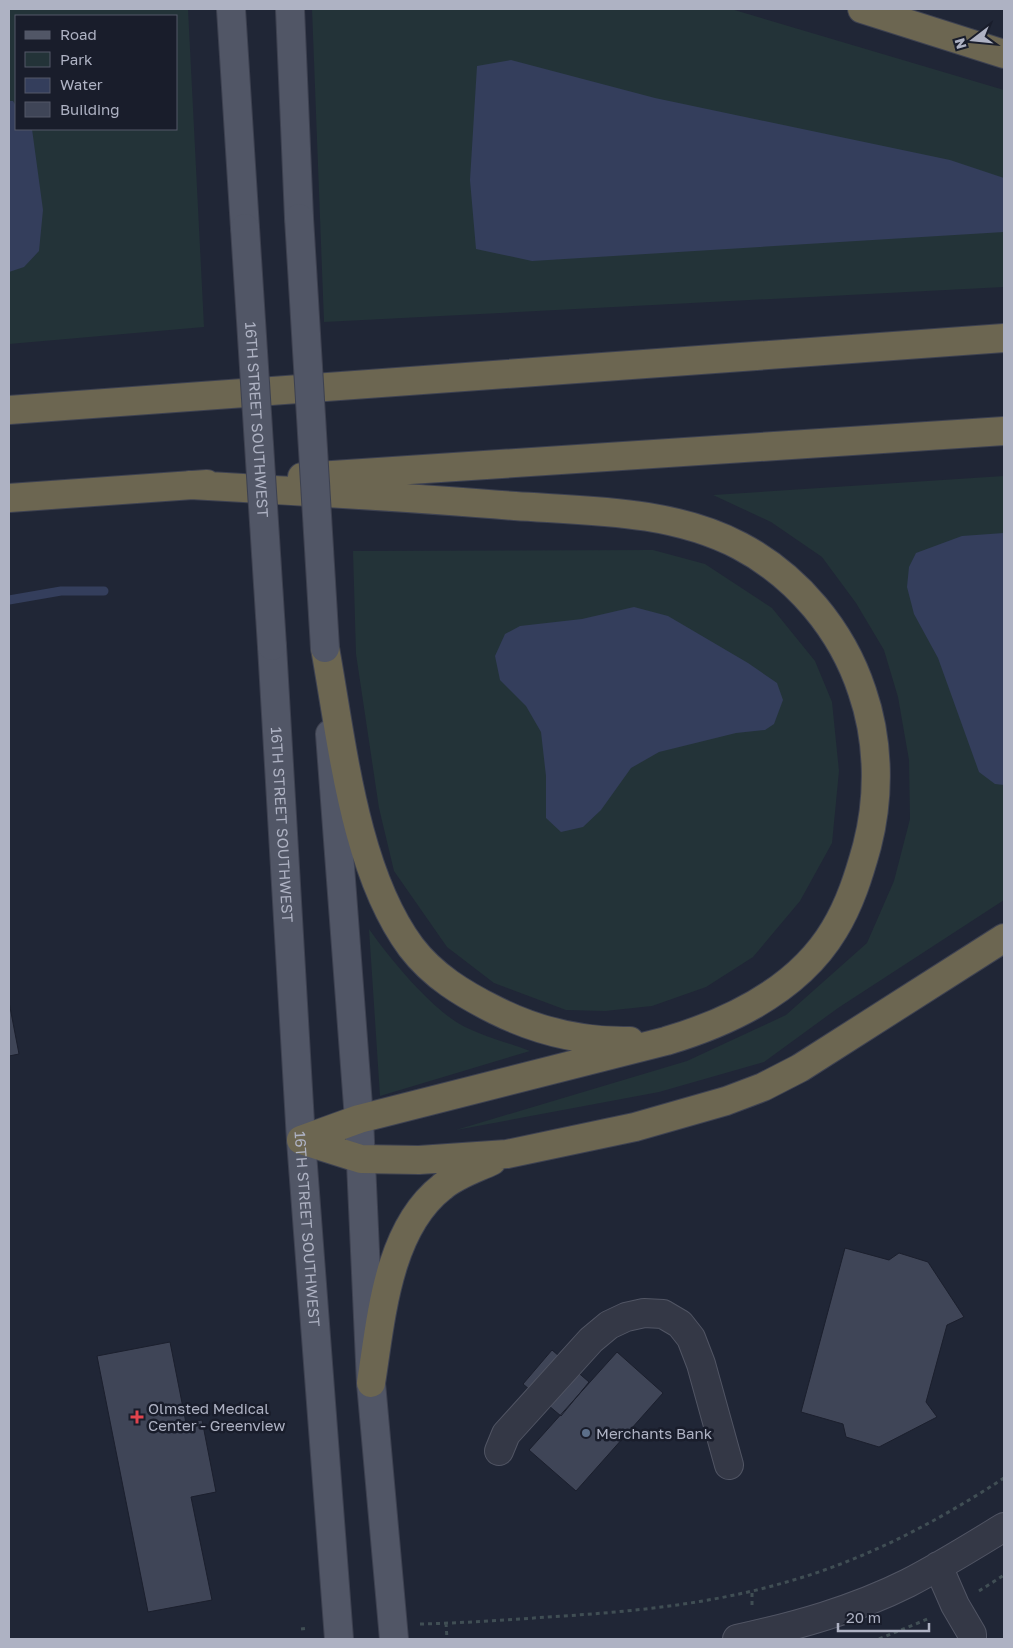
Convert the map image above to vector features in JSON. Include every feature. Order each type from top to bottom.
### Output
[{"type":"highway","points":[[862,9],[1004,54]]},
{"type":"highway","points":[[9,410],[1004,338]]},
{"type":"highway","points":[[9,498],[1004,431]]},
{"type":"highway","points":[[189,485],[476,502],[636,515],[676,523],[739,546],[771,566],[800,590],[836,634],[853,664],[874,735],[874,803],[868,839],[848,905],[833,932],[811,959],[763,1000],[733,1017],[702,1030],[666,1041],[358,1119],[301,1140]]},
{"type":"highway","points":[[325,648],[352,793],[363,836],[382,896],[396,925],[412,948],[436,974],[461,993],[531,1026],[600,1042],[666,1041]]},
{"type":"highway","points":[[301,1140],[361,1159],[420,1160],[507,1154],[635,1127],[726,1101],[763,1087],[800,1068],[1004,938]]},
{"type":"highway","points":[[371,1383],[383,1302],[402,1241],[414,1218],[442,1187],[459,1176],[507,1154]]},
{"type":"main road","name":"16TH STREET SOUTHWEST","points":[[231,9],[272,646],[301,1140],[339,1639]]},
{"type":"main road","points":[[290,9],[299,218],[325,648],[361,1159],[371,1383],[394,1639]]},
{"type":"street","points":[[499,1451],[506,1434],[591,1340],[609,1325],[626,1317],[644,1313],[663,1314],[680,1324],[691,1338],[701,1364],[728,1465]]},
{"type":"street","points":[[737,1639],[786,1634],[890,1590],[938,1566],[1004,1527]]},
{"type":"street","points":[[938,1566],[955,1605],[972,1634],[972,1639]]},
{"type":"path","points":[[447,1639],[446,1623],[659,1609],[692,1604],[784,1583],[883,1547],[964,1504],[1004,1478]]},
{"type":"green space","points":[[9,9],[188,9],[204,327],[9,344]]},
{"type":"green space","points":[[312,9],[731,9],[1004,90],[1004,287],[324,322]]},
{"type":"green space","points":[[1004,476],[1004,900],[838,1008],[764,1062],[659,1092],[456,1130],[687,1061],[786,1015],[867,943],[894,881],[910,819],[909,760],[898,697],[884,650],[856,603],[822,557],[771,522],[713,495]]},
{"type":"green space","points":[[653,550],[705,564],[772,608],[815,661],[832,702],[839,771],[832,843],[800,901],[753,957],[706,987],[652,1006],[605,1011],[566,1010],[494,983],[447,947],[394,871],[379,808],[356,654],[353,551]]},
{"type":"green space","points":[[369,929],[413,983],[453,1020],[481,1034],[530,1051],[380,1096]]},
{"type":"water","points":[[511,60],[655,98],[950,160],[1004,178],[1004,232],[532,261],[476,249],[470,180],[477,66]]},
{"type":"water","points":[[9,101],[13,101],[15,104],[15,130],[32,130],[43,210],[39,251],[24,267],[9,272]]},
{"type":"water","points":[[1004,533],[1004,785],[995,784],[979,772],[938,658],[914,614],[907,587],[909,567],[916,553],[962,536]]},
{"type":"water","points":[[634,607],[668,616],[748,663],[777,683],[783,700],[774,724],[765,730],[736,733],[659,752],[631,768],[601,810],[583,827],[561,832],[546,818],[546,776],[541,732],[526,706],[500,680],[495,656],[505,634],[520,626],[582,619]]},
{"type":"building","points":[[9,1002],[19,1054],[9,1056]]},
{"type":"building","points":[[845,1248],[889,1260],[899,1253],[928,1262],[964,1317],[947,1325],[926,1402],[937,1417],[879,1447],[846,1437],[843,1424],[801,1412]]},
{"type":"building","points":[[170,1342],[186,1423],[202,1420],[216,1492],[191,1497],[212,1600],[148,1612],[97,1356]]},
{"type":"building","points":[[552,1350],[589,1382],[561,1416],[523,1384]]},
{"type":"building","name":"Merchants Bank","points":[[617,1352],[663,1393],[576,1491],[529,1450]]},
{"type":"waterway","points":[[9,600],[61,591],[104,591]]},
{"type":"place","name":"Olmsted Medical Center - Greenview","points":[[137,1417]]},
{"type":"place","name":"Merchants Bank","points":[[586,1433]]}]
